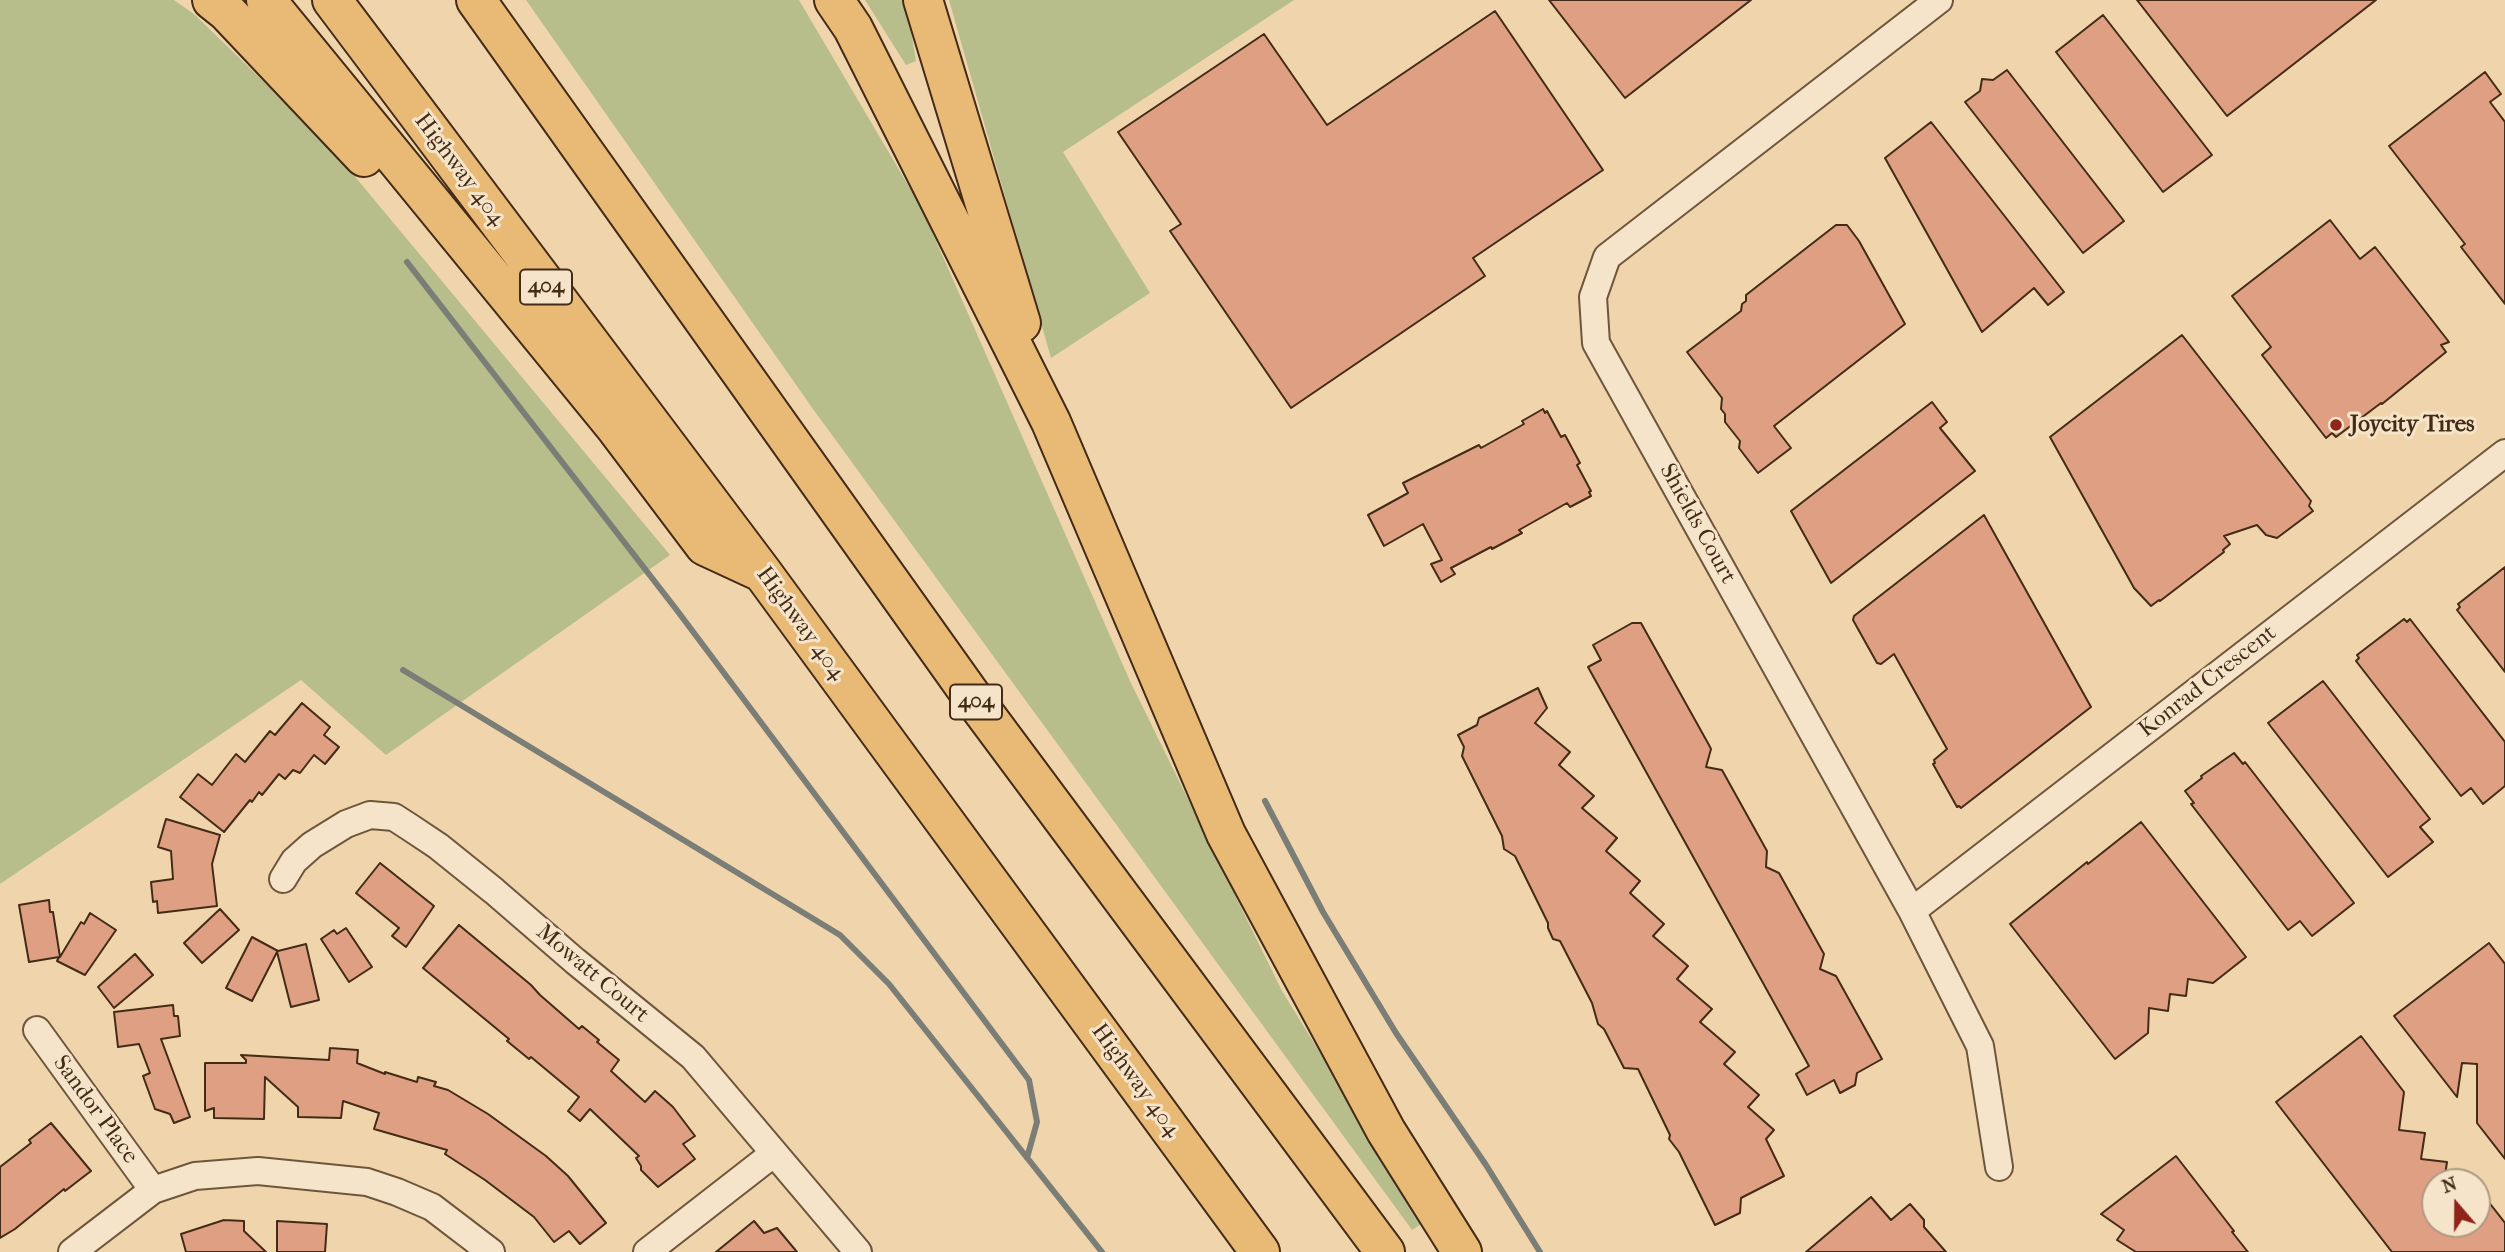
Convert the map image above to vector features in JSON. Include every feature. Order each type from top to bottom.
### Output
[{"type":"highway","points":[[212,0],[227,12],[442,239],[487,271]]},
{"type":"highway","points":[[266,0],[616,428],[705,546],[762,572]]},
{"type":"highway","name":"Highway 404","points":[[332,0],[762,572],[1260,1252]]},
{"type":"highway","name":"404","points":[[476,0],[970,694],[1385,1252]]},
{"type":"highway","points":[[834,0],[853,28],[1051,422],[1226,834],[1387,1130],[1461,1252]]},
{"type":"highway","points":[[923,0],[1051,422]]},
{"type":"street","name":"Shields Court","points":[[1939,0],[1607,257],[1593,297],[1596,343],[1912,911],[1980,1046],[1999,1167]]},
{"type":"street","name":"Konrad Crescent","points":[[1912,911],[2505,453]]},
{"type":"street","name":"Mowatt Court","points":[[283,879],[294,861],[312,845],[345,824],[370,815],[394,817],[438,846],[693,1057],[858,1252]]},
{"type":"street","name":"Sandor Place","points":[[37,1031],[153,1191]]},
{"type":"street","points":[[647,1252],[773,1154]]},
{"type":"street","points":[[72,1252],[153,1191],[195,1176],[225,1173],[292,1173],[366,1182],[432,1206],[491,1252]]},
{"type":"green space","points":[[0,0],[174,0],[194,14],[327,143],[670,555],[386,755],[301,680],[0,884]]},
{"type":"green space","points":[[526,0],[799,0],[921,207],[1130,681],[1282,991],[1424,1222],[1412,1230],[813,409]]},
{"type":"green space","points":[[865,0],[906,0],[916,61],[906,65]]},
{"type":"green space","points":[[949,0],[1294,0],[1063,152],[1150,293],[1051,358]]},
{"type":"building","points":[[1549,0],[1751,0],[1625,98]]},
{"type":"building","points":[[2137,0],[2376,0],[2227,116]]},
{"type":"building","points":[[1495,11],[1603,170],[1473,258],[1485,276],[1291,408],[1170,231],[1181,224],[1118,132],[1264,34],[1327,125]]},
{"type":"building","points":[[2103,15],[2212,155],[2163,192],[2056,52]]},
{"type":"building","points":[[2007,70],[2124,221],[2083,253],[1965,102],[1980,91],[1982,79],[1993,80]]},
{"type":"building","points":[[2485,72],[2501,94],[2490,102],[2505,122],[2505,304],[2461,247],[2465,244],[2389,146]]},
{"type":"building","points":[[1931,122],[2064,292],[2048,305],[2034,288],[1982,332],[1885,158]]},
{"type":"building","points":[[2330,220],[2360,259],[2375,247],[2449,342],[2441,345],[2446,352],[2382,404],[2336,437],[2332,433],[2326,438],[2262,355],[2271,347],[2232,296]]},
{"type":"building","points":[[1836,225],[1847,225],[1859,241],[1905,324],[1774,426],[1791,448],[1758,473],[1739,448],[1740,441],[1725,422],[1725,414],[1721,409],[1722,398],[1687,352],[1741,311],[1746,295]]},
{"type":"building","points":[[2182,335],[2311,501],[2309,506],[2313,511],[2277,538],[2266,535],[2257,525],[2224,536],[2230,544],[2224,552],[2151,606],[2134,588],[2050,437]]},
{"type":"building","points":[[1932,402],[1947,422],[1940,428],[1975,471],[1831,583],[1791,511]]},
{"type":"building","points":[[1543,409],[1545,413],[1547,411],[1561,437],[1565,435],[1580,463],[1577,465],[1591,496],[1570,507],[1567,503],[1519,530],[1522,533],[1451,568],[1455,574],[1441,582],[1431,564],[1442,560],[1423,524],[1384,546],[1368,515],[1408,493],[1403,483],[1479,445],[1481,448],[1524,424],[1522,421]]},
{"type":"building","points":[[1984,515],[2091,707],[1961,808],[1957,807],[1933,764],[1947,749],[1894,654],[1881,664],[1877,663],[1853,620],[1854,616]]},
{"type":"building","points":[[2505,567],[2505,672],[2457,610],[2460,607],[2458,604]]},
{"type":"building","points":[[2404,619],[2407,622],[2410,619],[2505,742],[2505,786],[2483,804],[2471,788],[2461,796],[2356,661],[2359,658],[2357,655]]},
{"type":"building","points":[[1632,623],[1641,623],[1709,745],[1711,749],[1706,767],[1722,770],[1767,851],[1766,867],[1779,873],[1824,954],[1820,969],[1836,976],[1882,1059],[1857,1073],[1855,1085],[1840,1093],[1834,1080],[1807,1095],[1796,1074],[1809,1066],[1588,667],[1601,660],[1593,645]]},
{"type":"building","points":[[2323,681],[2430,819],[2420,827],[2433,842],[2388,877],[2268,723]]},
{"type":"building","points":[[1538,688],[1547,708],[1535,723],[1570,752],[1559,765],[1594,796],[1582,808],[1617,838],[1606,851],[1640,881],[1630,893],[1664,924],[1653,936],[1688,966],[1677,979],[1712,1009],[1700,1022],[1735,1052],[1724,1064],[1759,1095],[1748,1107],[1774,1130],[1766,1139],[1784,1176],[1741,1198],[1740,1213],[1715,1225],[1679,1152],[1669,1139],[1670,1135],[1638,1069],[1624,1068],[1604,1029],[1598,1024],[1592,1003],[1560,941],[1553,939],[1548,923],[1515,856],[1504,849],[1502,836],[1462,756],[1464,747],[1458,735],[1477,725],[1479,718]]},
{"type":"building","points":[[302,703],[330,727],[324,735],[339,747],[325,764],[314,755],[300,773],[293,770],[285,779],[279,774],[262,795],[259,792],[252,802],[250,800],[224,832],[180,797],[198,774],[212,785],[236,754],[245,762],[270,731],[275,735]]},
{"type":"building","points":[[2234,753],[2243,764],[2245,762],[2354,903],[2312,936],[2300,921],[2288,930],[2191,804],[2194,803],[2185,791]]},
{"type":"building","points":[[166,819],[220,835],[212,864],[217,906],[158,913],[157,901],[153,902],[151,882],[173,879],[171,851],[158,847]]},
{"type":"building","points":[[2141,822],[2246,957],[2213,983],[2188,979],[2186,996],[2170,994],[2168,1011],[2149,1008],[2148,1033],[2115,1059],[2010,924]]},
{"type":"building","points":[[380,863],[434,906],[406,947],[392,936],[399,928],[356,893]]},
{"type":"building","points":[[49,900],[60,957],[81,922],[84,924],[90,913],[116,930],[85,975],[57,961],[59,957],[29,962],[19,905]]},
{"type":"building","points":[[220,909],[239,930],[202,963],[184,943]]},
{"type":"building","points":[[459,925],[579,1029],[582,1026],[599,1040],[597,1042],[619,1060],[611,1071],[645,1102],[655,1091],[673,1107],[695,1136],[683,1144],[695,1159],[658,1187],[641,1170],[636,1158],[639,1156],[590,1109],[580,1121],[568,1111],[579,1097],[531,1057],[529,1059],[507,1041],[509,1039],[423,968]]},
{"type":"building","points":[[346,928],[372,967],[349,982],[321,939],[334,930],[337,934]]},
{"type":"building","points":[[252,937],[278,951],[306,944],[319,1000],[291,1007],[277,952],[252,1001],[226,988]]},
{"type":"building","points":[[2489,943],[2505,964],[2505,1159],[2477,1123],[2477,1064],[2462,1063],[2457,1097],[2394,1016]]},
{"type":"building","points":[[135,954],[153,975],[114,1008],[98,987]]},
{"type":"building","points":[[173,1005],[174,1016],[178,1016],[180,1036],[161,1039],[190,1117],[174,1123],[170,1114],[155,1109],[143,1076],[150,1073],[139,1044],[118,1047],[114,1012]]},
{"type":"building","points":[[2361,1036],[2404,1092],[2399,1130],[2425,1133],[2421,1159],[2447,1162],[2446,1168],[2421,1168],[2421,1238],[2491,1238],[2491,1205],[2505,1223],[2505,1252],[2392,1252],[2276,1102]]},
{"type":"building","points":[[330,1048],[358,1050],[357,1063],[385,1074],[417,1082],[418,1077],[436,1082],[434,1086],[448,1090],[488,1114],[546,1156],[568,1176],[606,1223],[580,1244],[569,1231],[554,1242],[534,1217],[445,1154],[447,1150],[374,1129],[379,1113],[343,1101],[341,1118],[298,1117],[298,1107],[265,1077],[264,1119],[214,1118],[214,1108],[205,1111],[205,1063],[246,1063],[241,1055],[329,1060]]},
{"type":"building","points":[[51,1123],[91,1171],[0,1238],[0,1167]]},
{"type":"building","points":[[2176,1156],[2248,1252],[2136,1252],[2117,1240],[2124,1230],[2101,1214]]},
{"type":"building","points":[[1871,1197],[1891,1220],[1910,1204],[1924,1220],[1924,1227],[1946,1252],[1806,1252]]},
{"type":"building","points":[[224,1220],[244,1221],[244,1231],[266,1252],[186,1252],[181,1234]]},
{"type":"building","points":[[277,1221],[327,1224],[325,1252],[277,1252]]},
{"type":"building","points":[[754,1221],[764,1233],[777,1228],[797,1252],[716,1252]]},
{"type":"waterway","points":[[407,262],[676,609],[1029,1080],[1037,1122],[1027,1158]]},
{"type":"waterway","points":[[403,670],[840,935],[889,984],[1102,1252]]},
{"type":"waterway","points":[[1265,801],[1323,912],[1396,1033],[1486,1165],[1540,1252]]},
{"type":"place","name":"Joycity Tires","points":[[2336,425]]}]
